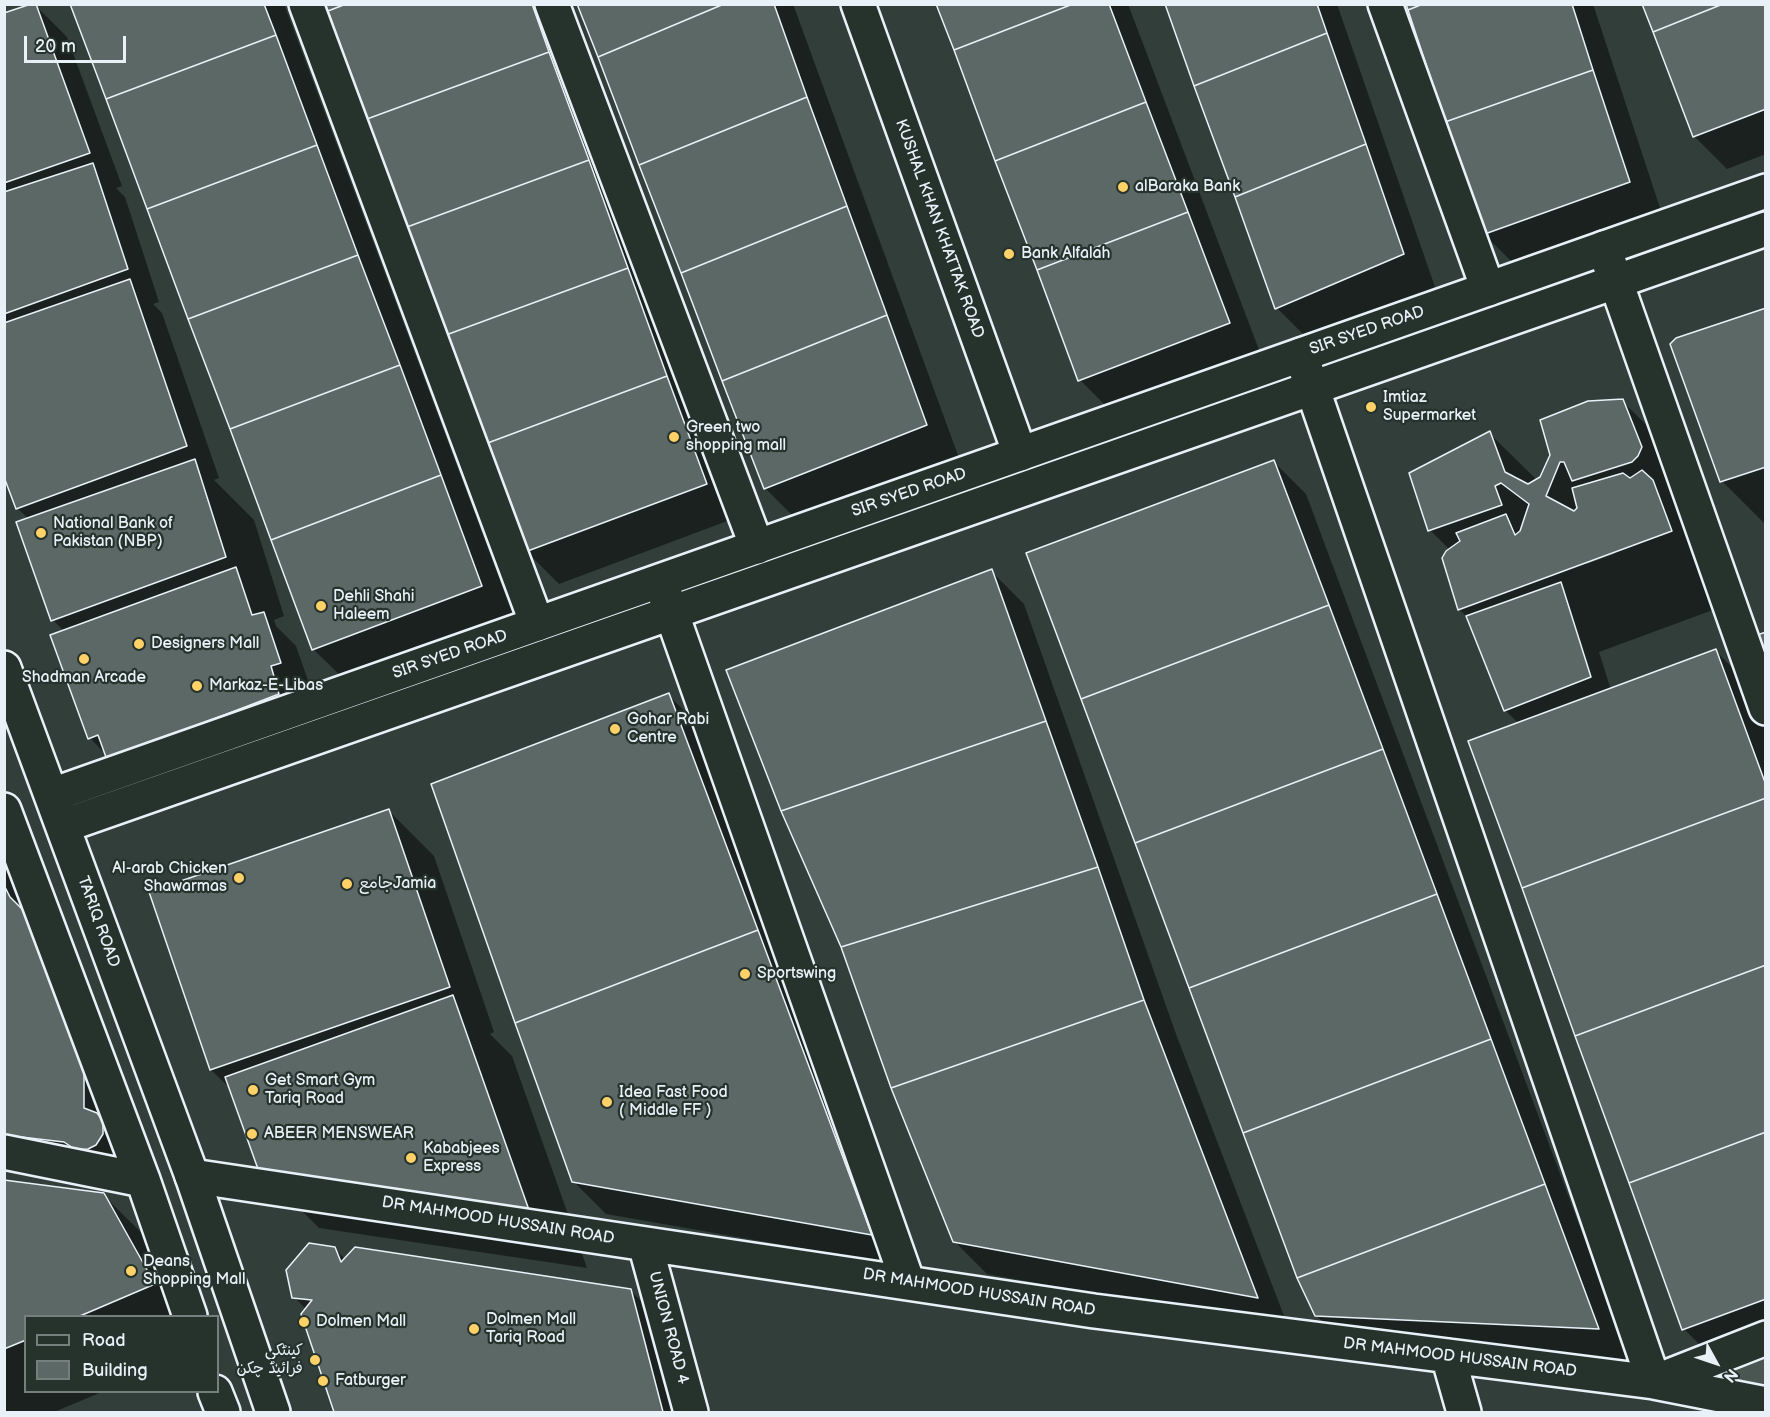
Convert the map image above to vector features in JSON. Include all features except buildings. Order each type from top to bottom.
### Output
[{"type":"street","points":[[306,4],[537,624]]},
{"type":"street","points":[[552,4],[757,547]]},
{"type":"street","name":"KUSHAL KHAN KHATTAK ROAD","points":[[858,4],[1020,454]]},
{"type":"street","points":[[1385,4],[1488,289]]},
{"type":"street","name":"SIR SYED ROAD","points":[[52,795],[1766,191]]},
{"type":"street","name":"SIR SYED ROAD","points":[[63,826],[1766,229]]},
{"type":"street","points":[[1605,248],[1766,708]]},
{"type":"street","points":[[1301,355],[1654,1382],[1766,1338]]},
{"type":"street","points":[[660,581],[908,1283]]},
{"type":"street","name":"TARIQ ROAD","points":[[4,668],[192,1176],[273,1413]]},
{"type":"street","points":[[4,810],[143,1180],[188,1315]]},
{"type":"street","points":[[4,1152],[143,1180]]},
{"type":"street","name":"DR MAHMOOD HUSSAIN ROAD","points":[[192,1176],[1094,1311],[1654,1382],[1766,1404]]},
{"type":"street","name":"UNION ROAD 4","points":[[645,1244],[691,1413]]},
{"type":"street","points":[[1448,1356],[1464,1413]]},
{"type":"street","points":[[215,1393],[223,1413]]},
{"type":"shaded area","points":[[1765,1338],[1765,1397],[1654,1382]]},
{"type":"place","name":"alBaraka Bank","points":[[1123,187]]},
{"type":"place","name":"Bank Alfalah","points":[[1009,254]]},
{"type":"place","name":"Imtiaz Supermarket","points":[[1371,407]]},
{"type":"place","name":"Green two shopping mall","points":[[674,437]]},
{"type":"place","name":"National Bank of Pakistan (NBP)","points":[[41,533]]},
{"type":"place","name":"Dehli Shahi Haleem","points":[[321,606]]},
{"type":"place","name":"Designers Mall","points":[[139,644]]},
{"type":"place","name":"Shadman Arcade","points":[[84,659]]},
{"type":"place","name":"Markaz-E-Libas","points":[[197,686]]},
{"type":"place","name":"Gohar Rabi Centre","points":[[615,729]]},
{"type":"place","name":"Al-arab Chicken Shawarmas","points":[[239,878]]},
{"type":"place","name":"جامعJamia","points":[[347,884]]},
{"type":"place","name":"Sportswing","points":[[745,974]]},
{"type":"place","name":"Get Smart Gym Tariq Road","points":[[253,1090]]},
{"type":"place","name":"Idea Fast Food ( Middle FF )","points":[[607,1102]]},
{"type":"place","name":"ABEER MENSWEAR","points":[[252,1134]]},
{"type":"place","name":"Kababjees Express","points":[[411,1158]]},
{"type":"place","name":"Deans Shopping Mall","points":[[131,1271]]},
{"type":"place","name":"Dolmen Mall","points":[[304,1322]]},
{"type":"place","name":"Dolmen Mall Tariq Road","points":[[474,1329]]},
{"type":"place","name":"کینٹکی فرائیڈ چکن","points":[[315,1360]]},
{"type":"place","name":"Fatburger","points":[[323,1381]]}]
